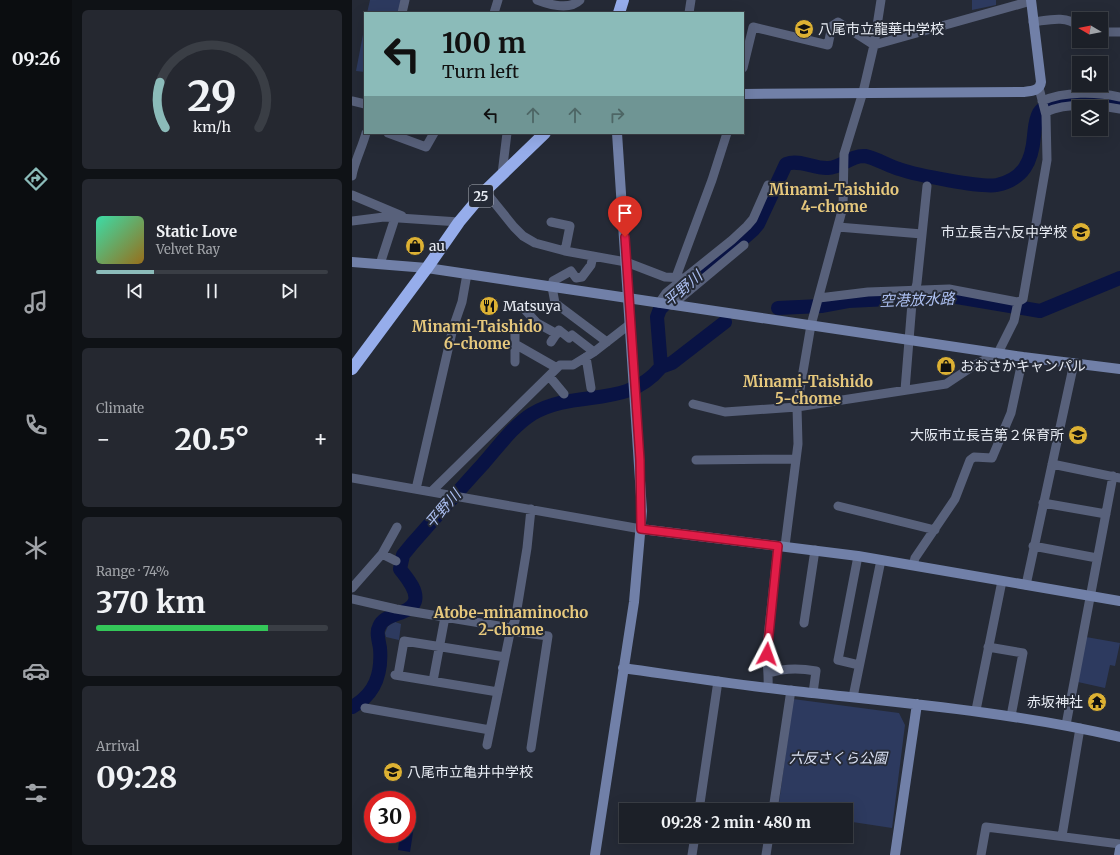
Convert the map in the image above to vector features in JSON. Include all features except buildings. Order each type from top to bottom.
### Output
[{"type":"highway","points":[[619,12],[623,0]]},
{"type":"highway","name":"25","points":[[352,369],[459,222],[485,191],[544,134]]},
{"type":"street","points":[[402,12],[405,0]]},
{"type":"street","points":[[494,12],[498,0]]},
{"type":"street","points":[[537,0],[567,6],[574,5],[580,0]]},
{"type":"street","points":[[688,12],[691,0]]},
{"type":"street","points":[[768,687],[769,673],[766,662],[767,646],[796,459],[797,407],[811,325],[838,227],[844,194],[844,157],[863,92],[874,46],[881,0]]},
{"type":"street","points":[[819,298],[868,292],[949,289],[1018,302],[1024,299],[1047,160],[1046,112],[1039,88],[1041,82],[1031,0],[874,46]]},
{"type":"street","points":[[552,12],[554,4]]},
{"type":"street","points":[[1033,22],[1060,19],[1072,22]]},
{"type":"street","points":[[744,60],[746,45],[753,27],[828,45],[832,26],[838,22],[874,46]]},
{"type":"street","points":[[1108,32],[1120,32]]},
{"type":"street","points":[[744,94],[1023,92],[1039,88]]},
{"type":"street","points":[[1042,101],[1056,96],[1091,94],[1120,97]]},
{"type":"street","points":[[352,102],[364,104]]},
{"type":"street","points":[[1046,112],[1056,107],[1097,105],[1120,109]]},
{"type":"street","points":[[352,170],[361,152],[366,134]]},
{"type":"street","points":[[391,134],[426,147],[433,134]]},
{"type":"street","points":[[502,174],[507,134]]},
{"type":"street","points":[[595,855],[634,602],[641,529],[640,460],[618,134]]},
{"type":"street","points":[[681,277],[726,134]]},
{"type":"street","points":[[659,303],[681,277],[747,226],[753,218],[768,186]]},
{"type":"street","points":[[905,390],[914,291],[917,283],[927,186]]},
{"type":"street","points":[[485,191],[523,236],[535,243],[565,251],[626,262],[666,278],[681,277],[694,287]]},
{"type":"street","points":[[352,195],[409,219]]},
{"type":"street","points":[[352,221],[384,217],[459,222]]},
{"type":"street","points":[[380,264],[395,218]]},
{"type":"street","points":[[551,222],[570,226],[565,251]]},
{"type":"street","points":[[838,227],[922,234]]},
{"type":"street","points":[[672,305],[744,245]]},
{"type":"street","points":[[593,256],[591,265],[582,277],[576,278],[571,271],[553,281],[552,287],[555,303],[607,342]]},
{"type":"street","points":[[352,262],[427,268],[1024,357],[1120,368]]},
{"type":"street","points":[[416,488],[453,328],[462,302],[467,274]]},
{"type":"street","points":[[693,404],[725,412],[797,407],[946,384],[973,366],[998,353],[1014,321],[1018,302]]},
{"type":"street","points":[[526,311],[537,323],[556,334]]},
{"type":"street","points":[[432,492],[560,365],[573,365],[594,352],[630,324]]},
{"type":"street","points":[[515,328],[515,362]]},
{"type":"street","points":[[550,342],[559,330],[569,338],[572,335],[594,352]]},
{"type":"street","points":[[515,344],[557,368]]},
{"type":"street","points":[[586,357],[591,388]]},
{"type":"street","points":[[913,566],[915,558],[955,499],[970,460],[974,457],[992,458],[1011,413],[1024,357]]},
{"type":"street","points":[[1026,585],[1033,546],[1074,363]]},
{"type":"street","points":[[549,376],[564,394]]},
{"type":"street","points":[[696,460],[796,459]]},
{"type":"street","points":[[1052,464],[1116,477],[1106,514],[1097,558],[1066,726]]},
{"type":"street","points":[[352,478],[416,488],[628,527],[858,556],[1120,602]]},
{"type":"street","points":[[1043,503],[1106,514]]},
{"type":"street","points":[[838,506],[935,530]]},
{"type":"street","points":[[487,745],[511,630],[515,621],[527,548],[531,509]]},
{"type":"street","points":[[352,588],[382,554],[397,527]]},
{"type":"street","points":[[1033,546],[1097,558]]},
{"type":"street","points":[[804,622],[815,550]]},
{"type":"street","points":[[382,554],[396,561]]},
{"type":"street","points":[[858,556],[838,660],[859,665]]},
{"type":"street","points":[[853,697],[881,560]]},
{"type":"street","points":[[976,710],[1002,581]]},
{"type":"street","points":[[352,599],[396,609],[548,636],[531,748]]},
{"type":"street","points":[[433,681],[445,617]]},
{"type":"street","points":[[498,692],[396,675],[404,640],[505,657]]},
{"type":"street","points":[[988,647],[1023,653],[1011,716]]},
{"type":"street","points":[[623,668],[813,693],[976,710],[1080,728],[1120,737]]},
{"type":"street","points":[[769,673],[780,669],[804,669],[816,671],[813,693]]},
{"type":"street","points":[[700,803],[718,681]]},
{"type":"street","points":[[774,803],[791,690]]},
{"type":"street","points":[[895,855],[917,704]]},
{"type":"street","points":[[366,708],[490,730]]},
{"type":"street","points":[[1062,836],[1080,728]]},
{"type":"street","points":[[981,855],[986,827],[1120,844]]},
{"type":"street","points":[[692,855],[694,843]]},
{"type":"street","points":[[766,855],[768,843]]},
{"type":"street","points":[[1119,855],[1120,849]]},
{"type":"green space","points":[[370,0],[403,0],[399,12],[367,12]]},
{"type":"green space","points":[[972,0],[996,0],[996,5],[972,10]]},
{"type":"green space","points":[[364,29],[364,72],[356,71]]},
{"type":"green space","points":[[395,622],[401,624],[399,640],[386,637],[385,633],[388,626]]},
{"type":"green space","points":[[1086,637],[1120,643],[1115,666],[1110,665],[1105,688],[1078,682]]},
{"type":"green space","name":"六反さくら公園","points":[[793,699],[899,713],[905,725],[892,828],[853,822],[853,803],[779,803]]},
{"type":"shaded area","points":[[399,843],[411,843],[410,852],[398,850]]},
{"type":"waterway","name":"平野川","points":[[352,707],[367,696],[376,682],[380,666],[380,648],[378,637],[379,627],[386,619],[408,609],[415,601],[415,592],[400,569],[403,555],[518,424],[532,414],[549,406],[616,394],[632,389],[647,380],[661,367],[657,317],[660,309],[679,290],[711,267],[753,230],[758,224],[786,164],[802,163],[828,168],[837,166],[855,157],[865,156],[907,172],[964,183],[997,185],[1014,178],[1025,168],[1029,161],[1033,145],[1035,124],[1039,113],[1045,107],[1054,103],[1077,100],[1101,101],[1120,104]]},
{"type":"waterway","name":"空港放水路","points":[[778,308],[821,306],[848,301],[951,296],[1040,311],[1120,278]]},
{"type":"waterway","name":"空港放水路","points":[[661,367],[672,363],[725,322]]},
{"type":"place","name":"八尾市立龍華中学校","points":[[804,29]]},
{"type":"place","name":"市立長吉六反中学校","points":[[1081,232]]},
{"type":"place","name":"au","points":[[415,246]]},
{"type":"place","name":"Matsuya","points":[[489,306]]},
{"type":"place","name":"おおさかキャンパル","points":[[946,366]]},
{"type":"place","name":"大阪市立長吉第２保育所","points":[[1078,435]]},
{"type":"place","name":"赤坂神社","points":[[1097,702]]},
{"type":"place","name":"八尾市立亀井中学校","points":[[393,772]]},
{"type":"district","name":"Minami-Taishido 4-chome","points":[[834,198]]},
{"type":"district","name":"Minami-Taishido 6-chome","points":[[477,336]]},
{"type":"district","name":"Minami-Taishido 5-chome","points":[[808,390]]},
{"type":"district","name":"Atobe-minaminocho 2-chome","points":[[511,622]]},
{"type":"route","points":[[625,237],[640,460],[642,511],[641,529],[778,546],[767,654]]}]
